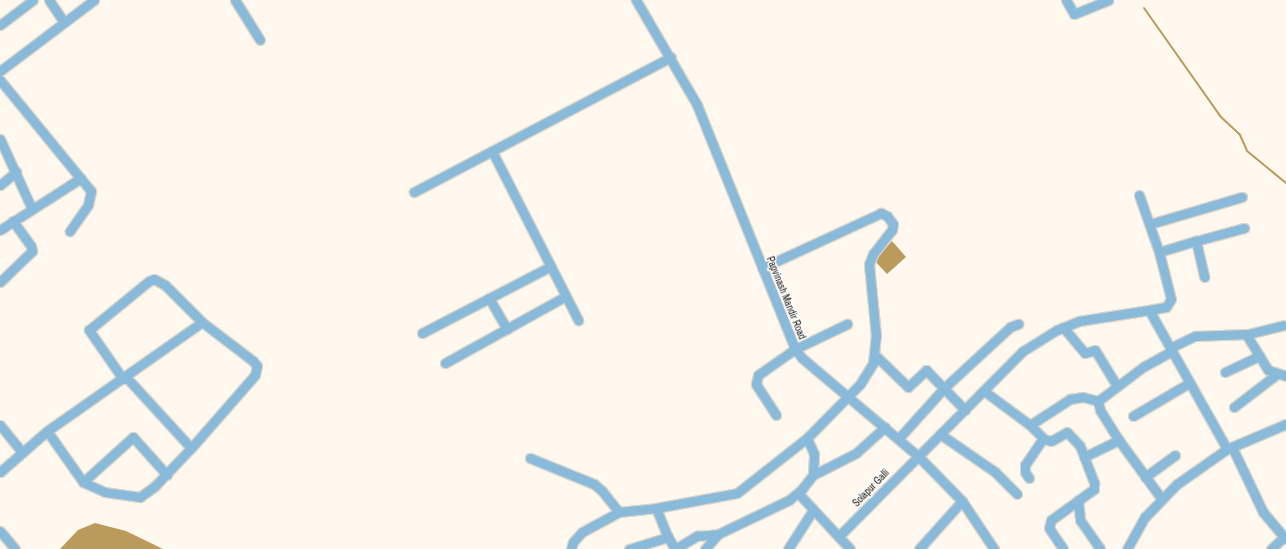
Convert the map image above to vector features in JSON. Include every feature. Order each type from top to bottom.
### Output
[{"type":"street","points":[[0,25],[33,0]]},
{"type":"street","points":[[49,0],[64,22]]},
{"type":"street","points":[[0,71],[94,0]]},
{"type":"street","points":[[236,0],[260,40]]},
{"type":"street","name":"Papvinash Mandir Road","points":[[636,0],[671,57],[696,105],[795,348],[802,358],[899,438],[918,456],[962,501],[991,548]]},
{"type":"street","points":[[1066,0],[1074,14],[1108,0]]},
{"type":"street","points":[[414,192],[671,57]]},
{"type":"street","points":[[0,80],[82,178],[91,191],[91,198],[70,231]]},
{"type":"street","points":[[0,139],[32,209]]},
{"type":"street","points":[[492,151],[578,320]]},
{"type":"street","points":[[0,185],[16,172]]},
{"type":"street","points":[[0,230],[82,178]]},
{"type":"street","name":"Solapur Galli","points":[[839,536],[1023,351],[1063,327],[1098,317],[1166,307],[1171,299],[1159,252],[1139,195]]},
{"type":"street","points":[[1150,224],[1242,197]]},
{"type":"street","points":[[571,549],[573,542],[582,532],[619,512],[656,508],[737,493],[807,438],[849,396],[868,374],[875,355],[874,292],[869,264],[872,254],[893,227],[887,216],[881,213],[762,268]]},
{"type":"street","points":[[0,282],[32,251],[31,246],[13,221]]},
{"type":"street","points":[[1159,252],[1196,240],[1244,228]]},
{"type":"street","points":[[1196,240],[1204,277]]},
{"type":"street","points":[[422,333],[551,266]]},
{"type":"street","points":[[47,431],[83,482],[105,492],[140,497],[167,475],[191,448],[257,370],[253,361],[202,322],[165,285],[154,279],[149,281],[89,330],[125,378],[191,448]]},
{"type":"street","points":[[445,363],[566,296]]},
{"type":"street","points":[[489,298],[506,329]]},
{"type":"street","points":[[1149,310],[1229,448],[1263,512],[1285,538],[1272,549]]},
{"type":"street","points":[[0,472],[47,431],[125,378],[202,322]]},
{"type":"street","points":[[776,415],[756,384],[756,379],[760,372],[795,348],[847,324]]},
{"type":"street","points":[[899,438],[944,388],[1010,327],[1018,324]]},
{"type":"street","points":[[1098,401],[1143,367],[1194,336],[1246,334],[1283,325]]},
{"type":"street","points":[[1063,327],[1085,353],[1095,350],[1117,386]]},
{"type":"street","points":[[1246,334],[1268,370],[1282,375]]},
{"type":"street","points":[[875,355],[908,387],[926,370],[965,410]]},
{"type":"street","points":[[1225,372],[1259,356]]},
{"type":"street","points":[[1234,407],[1282,375]]},
{"type":"street","points":[[1133,416],[1190,383]]},
{"type":"street","points":[[984,391],[1030,426],[1043,438],[1051,441],[1063,433],[1070,433],[1080,446],[1094,483],[1094,489],[1053,517],[1049,523],[1063,549]]},
{"type":"street","points":[[1030,426],[1070,399],[1083,397],[1098,401]]},
{"type":"street","points":[[1098,401],[1100,410],[1119,440],[1161,498]]},
{"type":"street","points":[[1127,549],[1145,517],[1161,498],[1198,468],[1229,448],[1286,424]]},
{"type":"street","points":[[0,425],[22,452]]},
{"type":"street","points":[[656,508],[668,537],[675,549],[697,536],[718,534],[778,505],[798,493],[813,475],[856,453],[885,427]]},
{"type":"street","points":[[940,434],[995,472],[1017,494]]},
{"type":"street","points":[[83,482],[133,437],[167,475]]},
{"type":"street","points":[[807,438],[814,454],[813,475]]},
{"type":"street","points":[[1029,478],[1025,472],[1025,465],[1043,438]]},
{"type":"street","points":[[1084,457],[1119,440]]},
{"type":"street","points":[[1145,477],[1175,455]]},
{"type":"street","points":[[530,458],[594,484],[609,498],[619,512]]},
{"type":"street","points":[[798,493],[839,536],[845,547]]},
{"type":"street","points":[[1078,500],[1080,520],[1100,549]]},
{"type":"street","points":[[919,549],[962,501]]},
{"type":"street","points":[[788,549],[813,510]]},
{"type":"street","points":[[0,531],[15,549]]},
{"type":"street","points":[[705,549],[718,534]]},
{"type":"street","points":[[629,549],[668,537]]},
{"type":"shaded area","points":[[892,241],[906,257],[887,274],[874,260]]},
{"type":"shaded area","points":[[95,523],[126,531],[163,549],[60,549],[78,530]]},
{"type":"waterway","points":[[1144,8],[1221,117],[1240,135],[1247,151],[1286,183]]}]
